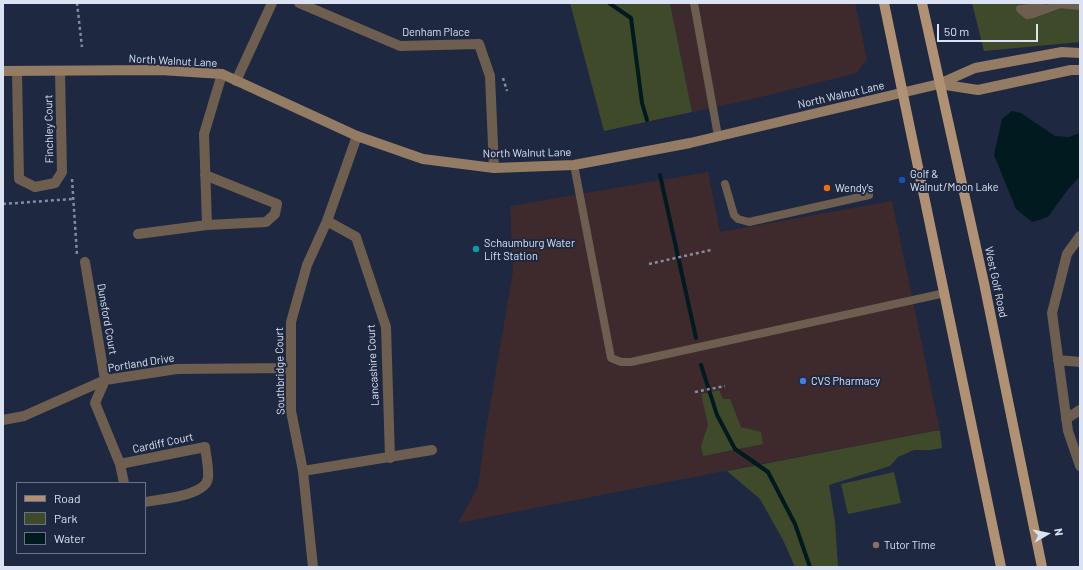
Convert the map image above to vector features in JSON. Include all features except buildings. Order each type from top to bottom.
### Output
[{"type":"main road","points":[[884,3],[1001,567]]},
{"type":"main road","name":"West Golf Road","points":[[922,3],[984,283],[1042,567]]},
{"type":"street","points":[[236,81],[272,3]]},
{"type":"street","name":"Denham Place","points":[[299,3],[400,46],[479,44],[490,76],[494,168]]},
{"type":"street","points":[[939,84],[975,68],[1062,52],[1080,53]]},
{"type":"street","name":"North Walnut Lane","points":[[3,71],[160,70],[222,74],[357,136],[423,159],[494,168],[574,165],[718,136],[939,84]]},
{"type":"street","points":[[939,84],[978,90],[1071,70],[1080,70]]},
{"type":"street","name":"Finchley Court","points":[[17,72],[19,179],[35,187],[55,183],[62,172],[60,71]]},
{"type":"street","points":[[207,225],[204,134],[222,74]]},
{"type":"street","name":"Southbridge Court","points":[[313,567],[303,471],[292,411],[290,368],[291,322],[307,265],[327,221],[357,136]]},
{"type":"street","points":[[138,234],[207,225],[266,222],[275,214],[277,204],[205,175]]},
{"type":"street","name":"Lancashire Court","points":[[327,221],[356,237],[386,327],[390,458]]},
{"type":"street","points":[[1080,236],[1068,254],[1052,313],[1068,431],[1080,466]]},
{"type":"street","name":"Dunsford Court","points":[[81,260],[105,380]]},
{"type":"street","points":[[1058,360],[1080,362]]},
{"type":"street","name":"Portland Drive","points":[[3,420],[24,416],[105,380],[178,369],[290,368]]},
{"type":"street","points":[[105,380],[96,403],[120,464],[124,482]]},
{"type":"street","points":[[1066,419],[1080,410]]},
{"type":"street","name":"Cardiff Court","points":[[120,464],[205,447],[208,477],[207,482],[203,487],[196,492],[146,502]]},
{"type":"street","points":[[303,471],[432,450]]},
{"type":"lane","points":[[694,3],[718,136]]},
{"type":"lane","points":[[1018,3],[1019,6],[1036,4],[1047,6],[1056,3]]},
{"type":"lane","points":[[1026,15],[1033,14],[1060,4],[1080,6]]},
{"type":"lane","points":[[574,165],[611,358],[621,362],[639,360],[945,293]]},
{"type":"lane","points":[[725,184],[734,215],[738,219],[749,222],[869,195]]},
{"type":"path","points":[[77,3],[82,47]]},
{"type":"path","points":[[72,176],[72,199],[81,260]]},
{"type":"path","points":[[3,204],[72,199]]},
{"type":"path","points":[[650,264],[712,250]]},
{"type":"path","points":[[695,392],[725,386]]},
{"type":"shaded area","points":[[670,3],[855,3],[867,59],[857,73],[757,98],[692,112]]},
{"type":"shaded area","points":[[708,172],[720,232],[892,201],[940,431],[458,523],[478,487],[484,441],[513,271],[510,206]]},
{"type":"green space","points":[[570,3],[670,3],[692,112],[604,131]]},
{"type":"green space","points":[[972,3],[1080,3],[1080,42],[984,51]]},
{"type":"green space","points":[[719,390],[723,399],[730,399],[741,427],[761,432],[763,444],[703,456],[701,446],[708,425],[701,394]]},
{"type":"green space","points":[[940,431],[942,448],[931,450],[914,450],[898,457],[890,466],[829,485],[835,522],[838,567],[795,567],[783,540],[760,499],[727,471]]},
{"type":"green space","points":[[894,472],[901,503],[848,514],[841,484]]},
{"type":"water","points":[[1012,111],[1021,113],[1055,136],[1069,137],[1080,133],[1080,176],[1048,217],[1032,222],[1016,209],[994,155],[1002,119]]},
{"type":"waterway","points":[[609,3],[631,18],[642,103],[647,120]]},
{"type":"waterway","points":[[660,175],[696,338]]},
{"type":"waterway","points":[[701,365],[717,415],[735,449],[768,472],[795,524],[810,567]]},
{"type":"place","name":"Golf & Walnut/Moon Lake","points":[[902,180]]},
{"type":"place","name":"Wendy's","points":[[827,188]]},
{"type":"place","name":"Schaumburg Water Lift Station","points":[[476,249]]},
{"type":"place","name":"CVS Pharmacy","points":[[803,381]]},
{"type":"place","name":"Tutor Time","points":[[876,545]]}]
